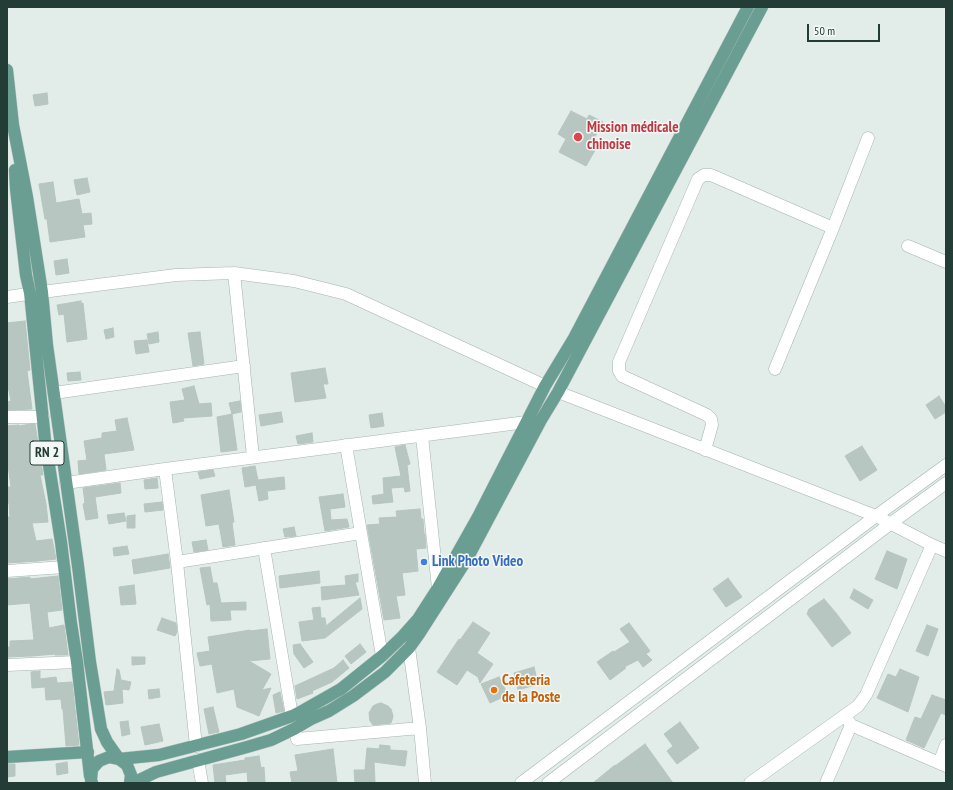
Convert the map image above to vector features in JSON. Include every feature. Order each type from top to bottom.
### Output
[{"type":"main road","points":[[92,781],[92,769],[99,761],[108,757],[119,759],[159,755],[241,734],[292,716],[341,689],[382,656],[418,619],[438,588],[478,517],[545,386],[574,338],[748,7]]},
{"type":"main road","points":[[133,783],[156,772],[271,740],[294,729],[329,711],[353,696],[385,672],[409,648],[467,559],[541,420],[558,392],[762,7]]},
{"type":"main road","name":"RN 2","points":[[7,70],[14,124],[16,189],[26,275],[36,292],[47,345],[90,662],[101,729],[107,742],[119,759]]},
{"type":"main road","name":"RN 2","points":[[36,292],[42,417],[61,542],[92,781]]},
{"type":"main road","points":[[7,756],[88,752]]},
{"type":"main road","points":[[119,759],[127,765],[131,775],[130,783]]},
{"type":"street","points":[[775,369],[868,138]]},
{"type":"street","points":[[705,450],[712,425],[711,419],[707,415],[622,376],[619,371],[619,362],[698,179],[704,175],[711,175],[833,228]]},
{"type":"street","points":[[908,246],[946,262]]},
{"type":"street","points":[[7,297],[36,292],[176,275],[234,273],[294,281],[346,294],[545,386]]},
{"type":"street","points":[[234,273],[253,457]]},
{"type":"street","points":[[54,393],[244,366]]},
{"type":"street","points":[[558,392],[876,516],[946,551]]},
{"type":"street","points":[[7,418],[42,417]]},
{"type":"street","points":[[66,483],[541,420]]},
{"type":"street","points":[[422,436],[438,588]]},
{"type":"street","points":[[346,445],[382,656]]},
{"type":"street","points":[[520,783],[946,465]]},
{"type":"street","points":[[165,469],[178,562],[196,746]]},
{"type":"street","points":[[548,783],[946,483]]},
{"type":"street","points":[[178,562],[361,533]]},
{"type":"street","points":[[826,783],[848,720],[866,695],[932,545]]},
{"type":"street","points":[[264,548],[292,716]]},
{"type":"street","points":[[7,571],[64,567]]},
{"type":"street","points":[[409,648],[420,728],[424,783]]},
{"type":"street","points":[[7,665],[77,662]]},
{"type":"street","points":[[848,720],[943,764],[946,745]]},
{"type":"street","points":[[750,783],[848,720]]},
{"type":"street","points":[[294,729],[297,739],[420,728]]},
{"type":"street","points":[[198,760],[202,783]]},
{"type":"building","points":[[47,93],[48,104],[35,106],[33,95]]},
{"type":"building","name":"Mission médicale chinoise","points":[[571,111],[587,119],[589,115],[603,122],[592,142],[598,145],[586,166],[559,152],[566,139],[558,134]]},
{"type":"building","points":[[87,178],[90,192],[77,195],[74,180]]},
{"type":"building","points":[[53,182],[56,203],[79,199],[82,214],[91,213],[92,224],[83,225],[85,237],[50,242],[47,219],[45,219],[39,184]]},
{"type":"building","points":[[67,259],[69,273],[56,275],[54,261]]},
{"type":"building","points":[[81,301],[81,304],[83,303],[87,339],[67,342],[64,314],[59,315],[57,305]]},
{"type":"building","points":[[25,321],[30,370],[27,371],[32,409],[7,410],[7,402],[11,401],[7,381],[7,323]]},
{"type":"building","points":[[113,328],[114,337],[106,339],[104,330]]},
{"type":"building","points":[[158,332],[159,342],[149,344],[147,334]]},
{"type":"building","points":[[200,332],[204,364],[193,366],[188,333]]},
{"type":"building","points":[[147,340],[149,352],[136,354],[134,341]]},
{"type":"building","points":[[325,368],[328,384],[323,384],[326,398],[295,402],[291,373]]},
{"type":"building","points":[[80,372],[81,380],[68,381],[67,373]]},
{"type":"building","points":[[194,386],[199,404],[211,403],[212,416],[183,418],[184,421],[173,423],[170,402],[185,400],[182,389]]},
{"type":"building","points":[[939,396],[946,407],[946,412],[935,419],[926,405]]},
{"type":"building","points":[[240,401],[241,412],[232,414],[229,403]]},
{"type":"building","points":[[281,412],[283,422],[261,426],[259,415]]},
{"type":"building","points":[[382,413],[384,426],[371,428],[369,415]]},
{"type":"building","points":[[232,414],[237,450],[221,452],[217,417]]},
{"type":"building","points":[[127,418],[134,450],[104,454],[106,470],[79,474],[78,461],[87,460],[84,441],[102,438],[102,433],[117,431],[115,420]]},
{"type":"building","points":[[35,424],[43,475],[40,475],[48,522],[32,523],[36,541],[52,539],[56,559],[7,563],[7,517],[10,517],[9,503],[7,503],[7,487],[11,487],[7,458],[7,426]]},
{"type":"building","points":[[312,433],[313,442],[298,444],[296,436]]},
{"type":"building","points":[[405,445],[410,464],[407,465],[410,491],[405,492],[404,487],[391,488],[393,502],[373,504],[372,496],[384,494],[383,478],[401,476],[395,447]]},
{"type":"building","points":[[862,446],[877,470],[860,481],[845,456]]},
{"type":"building","points":[[255,466],[258,480],[284,477],[285,489],[267,491],[268,499],[259,501],[256,485],[245,487],[242,468]]},
{"type":"building","points":[[213,470],[215,476],[200,479],[198,472]]},
{"type":"building","points":[[157,478],[158,488],[145,489],[144,480]]},
{"type":"building","points":[[120,483],[121,493],[95,497],[98,518],[86,520],[83,504],[85,503],[83,488]]},
{"type":"building","points":[[229,490],[234,522],[232,523],[235,545],[223,547],[219,524],[206,526],[201,495]]},
{"type":"building","points":[[343,494],[345,507],[330,509],[331,520],[347,519],[349,527],[325,531],[319,497]]},
{"type":"building","points":[[162,502],[163,510],[145,512],[144,504]]},
{"type":"building","points":[[420,509],[421,519],[423,519],[426,548],[416,549],[418,571],[402,573],[405,595],[396,596],[400,618],[384,620],[367,525],[380,524],[379,518],[397,517],[396,511]]},
{"type":"building","points":[[124,513],[126,521],[109,524],[107,515]]},
{"type":"building","points":[[135,515],[135,528],[127,528],[127,516]]},
{"type":"building","points":[[294,527],[296,536],[285,537],[283,529]]},
{"type":"building","points":[[206,540],[208,550],[194,552],[192,542]]},
{"type":"building","points":[[127,546],[129,554],[114,556],[113,548]]},
{"type":"building","points":[[887,551],[907,559],[897,589],[875,579]]},
{"type":"building","points":[[168,554],[170,568],[134,574],[132,560]]},
{"type":"building","points":[[210,567],[213,583],[217,583],[221,603],[246,602],[246,610],[230,610],[231,620],[211,621],[210,604],[207,605],[200,568]]},
{"type":"building","points":[[319,571],[320,583],[280,588],[279,576]]},
{"type":"building","points":[[358,574],[358,582],[355,582],[359,595],[322,600],[321,587],[346,585],[345,576]]},
{"type":"building","points":[[58,576],[62,610],[47,612],[49,628],[64,625],[68,655],[55,654],[7,657],[7,647],[10,647],[10,641],[34,640],[30,603],[7,605],[7,579],[30,577],[30,579]]},
{"type":"building","points":[[728,578],[742,597],[726,607],[713,589]]},
{"type":"building","points":[[134,585],[136,604],[121,605],[119,587]]},
{"type":"building","points":[[854,589],[873,600],[868,609],[850,598]]},
{"type":"building","points":[[360,598],[362,609],[325,638],[302,641],[299,622],[314,620],[312,608],[320,607],[321,618],[325,618],[326,626]]},
{"type":"building","points":[[824,599],[851,633],[832,647],[807,614],[809,609]]},
{"type":"building","points":[[162,618],[176,623],[177,632],[175,636],[157,630]]},
{"type":"building","points":[[473,622],[490,633],[477,653],[493,664],[480,683],[478,677],[467,670],[457,685],[437,672],[459,639],[460,640]]},
{"type":"building","points":[[629,623],[650,651],[646,654],[652,660],[643,667],[638,660],[624,667],[626,668],[610,680],[597,662],[630,642],[620,629]]},
{"type":"building","points":[[927,625],[938,629],[928,656],[916,651]]},
{"type":"building","points":[[267,629],[270,659],[249,661],[271,674],[262,690],[271,688],[259,716],[237,707],[234,689],[217,693],[212,664],[200,666],[197,653],[210,651],[208,637],[250,630]]},
{"type":"building","points":[[300,644],[313,662],[304,668],[294,654],[293,645]]},
{"type":"building","points":[[360,644],[366,652],[351,664],[345,656]]},
{"type":"building","points":[[132,657],[145,657],[145,664],[132,665]]},
{"type":"building","points":[[343,660],[349,668],[332,682],[312,691],[313,693],[297,699],[295,686],[334,668]]},
{"type":"building","points":[[534,667],[538,684],[518,690],[514,673]]},
{"type":"building","points":[[117,669],[119,670],[121,680],[131,682],[129,690],[122,689],[123,703],[106,705],[104,692],[114,691]]},
{"type":"building","points":[[900,669],[919,677],[908,712],[877,698],[888,674],[896,677]]},
{"type":"building","points":[[40,671],[40,679],[56,677],[57,683],[72,682],[79,745],[66,746],[61,699],[46,700],[45,687],[32,688],[31,672]]},
{"type":"building","name":"Cafeteria de la Poste","points":[[499,677],[508,695],[490,703],[481,684]]},
{"type":"building","points":[[159,689],[160,697],[149,699],[148,690]]},
{"type":"building","points":[[280,692],[284,711],[276,713],[273,695]]},
{"type":"building","points":[[932,695],[946,700],[946,715],[941,713],[924,748],[906,740],[915,717],[921,719]]},
{"type":"building","points":[[381,703],[391,709],[393,716],[391,723],[373,725],[370,721],[369,713],[373,706]]},
{"type":"building","points":[[213,707],[219,732],[209,734],[204,709]]},
{"type":"building","points":[[128,721],[130,734],[122,736],[120,722]]},
{"type":"building","points":[[680,722],[699,748],[677,764],[667,751],[673,746],[664,734]]},
{"type":"building","points":[[159,724],[163,741],[145,745],[141,727]]},
{"type":"building","points":[[645,744],[673,783],[593,783],[615,765]]},
{"type":"building","points":[[380,745],[390,746],[390,750],[407,751],[405,766],[374,762],[375,782],[355,783],[354,770],[365,770],[367,748],[379,749]]},
{"type":"building","points":[[333,749],[337,783],[292,783],[290,772],[298,771],[295,755]]},
{"type":"building","points":[[259,756],[261,768],[264,767],[265,783],[248,783],[247,772],[225,775],[226,783],[215,783],[213,765],[245,760],[245,758]]},
{"type":"building","points":[[67,762],[68,773],[57,775],[56,764]]},
{"type":"building","points":[[7,764],[15,764],[15,776],[7,777]]},
{"type":"place","name":"Mission médicale chinoise","points":[[578,137]]},
{"type":"place","name":"Link Photo Video","points":[[424,562]]},
{"type":"place","name":"Cafeteria de la Poste","points":[[494,690]]}]
